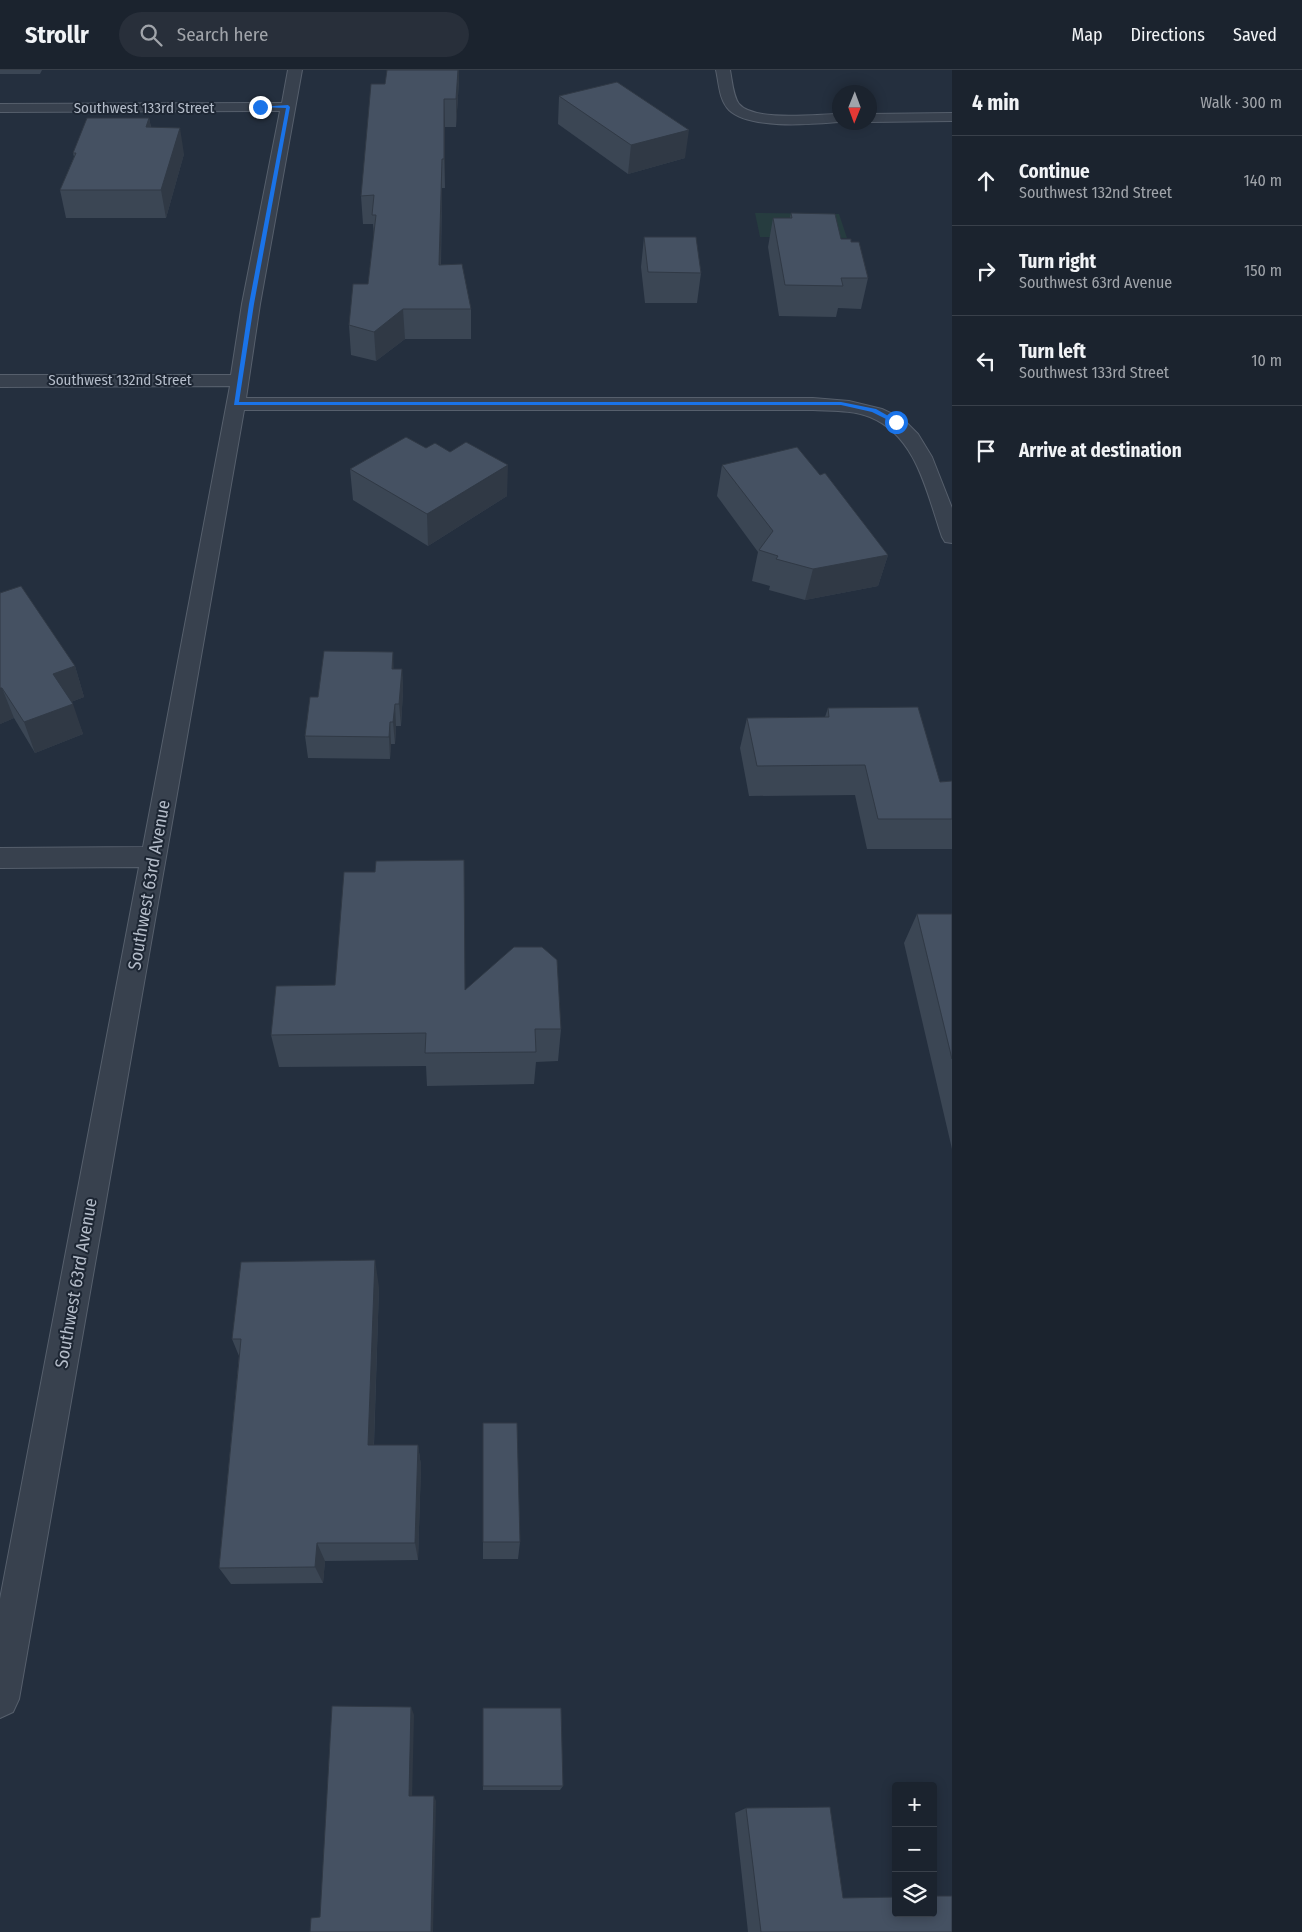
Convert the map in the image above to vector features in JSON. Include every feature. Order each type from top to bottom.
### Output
[{"type":"street","name":"Southwest 63rd Avenue","points":[[0,1699],[238,392],[251,304],[295,70]]},
{"type":"street","points":[[723,70],[735,108],[750,116],[832,118]]},
{"type":"street","name":"Southwest 133rd Street","points":[[0,108],[288,107]]},
{"type":"street","points":[[877,118],[952,118]]},
{"type":"street","name":"Southwest 132nd Street","points":[[0,380],[238,392],[841,404],[874,410],[896,422],[917,444],[952,537]]},
{"type":"street","points":[[0,858],[154,857]]},
{"type":"green space","points":[[755,213],[839,214],[847,238],[760,237]]},
{"type":"building","points":[[387,70],[458,70],[456,99],[444,99],[444,159],[442,159],[439,265],[462,264],[471,309],[403,309],[374,332],[349,325],[353,284],[368,284],[376,215],[372,215],[374,195],[361,196],[371,84],[385,84]]},
{"type":"building","points":[[617,82],[689,130],[631,145],[559,96]]},
{"type":"building","points":[[87,118],[149,118],[146,127],[180,128],[161,190],[60,190],[76,153],[73,153]]},
{"type":"building","points":[[791,213],[835,214],[841,239],[851,239],[851,242],[859,242],[868,278],[841,278],[843,286],[785,285],[773,218],[792,218]]},
{"type":"building","points":[[644,237],[696,237],[701,273],[648,272]]},
{"type":"building","points":[[406,437],[426,448],[435,443],[450,452],[466,442],[508,465],[427,514],[350,469]]},
{"type":"building","points":[[797,447],[820,475],[825,473],[888,555],[813,569],[776,559],[778,556],[759,550],[773,531],[722,465]]},
{"type":"building","points":[[21,586],[75,666],[53,674],[73,704],[24,722],[2,688],[0,688],[0,593]]},
{"type":"building","points":[[324,651],[393,652],[392,669],[402,669],[399,704],[395,704],[393,722],[390,722],[389,737],[305,736],[310,697],[318,697]]},
{"type":"building","points":[[918,707],[940,782],[952,781],[952,819],[878,819],[865,765],[757,766],[747,718],[829,717],[828,708]]},
{"type":"building","points":[[464,860],[465,990],[514,947],[542,947],[557,960],[561,1029],[535,1029],[536,1052],[425,1053],[426,1033],[271,1035],[276,986],[335,985],[344,872],[375,872],[376,861]]},
{"type":"building","points":[[917,914],[952,914],[952,1059]]},
{"type":"building","points":[[375,1260],[368,1445],[418,1445],[415,1543],[317,1543],[315,1567],[219,1568],[241,1339],[232,1339],[241,1262]]},
{"type":"building","points":[[483,1423],[517,1423],[520,1542],[483,1542]]},
{"type":"building","points":[[332,1706],[411,1707],[409,1796],[434,1796],[431,1932],[310,1932],[311,1918],[320,1917]]},
{"type":"building","points":[[483,1708],[561,1708],[563,1786],[483,1786]]},
{"type":"building","points":[[830,1807],[843,1898],[892,1897],[892,1917],[937,1917],[937,1896],[952,1896],[952,1932],[761,1932],[746,1808]]},
{"type":"route","points":[[260,107],[288,107],[251,304],[236,404],[841,404],[874,410],[896,422]]}]
